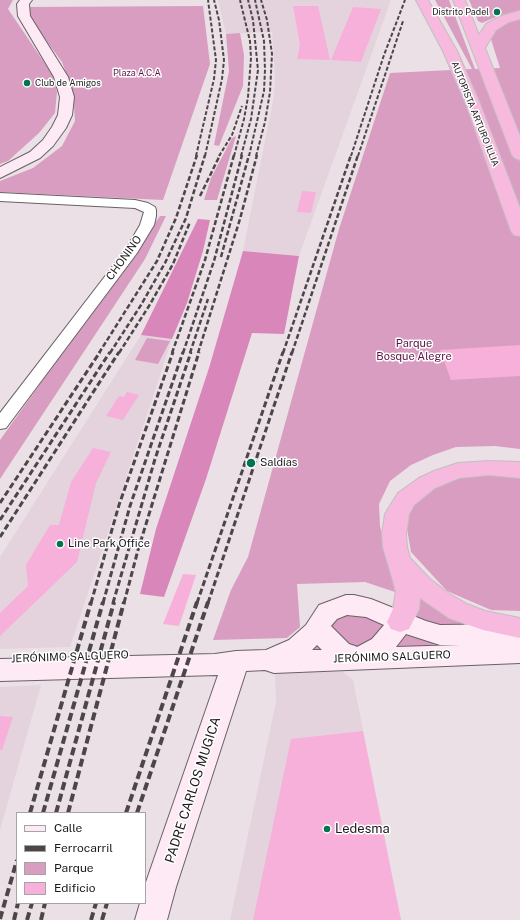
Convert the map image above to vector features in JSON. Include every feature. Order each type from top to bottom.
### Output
[{"type":"highway","name":"AUTOPISTA ARTURO ILLIA","points":[[422,0],[450,51],[473,104],[520,231]]},
{"type":"highway","points":[[459,0],[520,155]]},
{"type":"highway","points":[[479,52],[491,27],[505,19],[520,14]]},
{"type":"highway","points":[[400,622],[406,609],[408,597],[405,577],[394,541],[395,520],[403,503],[416,490],[438,478],[458,471],[489,468],[520,470]]},
{"type":"highway","points":[[399,559],[414,580],[448,606],[483,620],[520,628]]},
{"type":"street","points":[[0,173],[35,155],[48,143],[59,128],[65,115],[67,97],[61,77],[24,16],[23,4],[26,0]]},
{"type":"street","name":"CHONINO","points":[[0,197],[135,204],[150,210],[150,216],[148,225],[132,250],[0,424]]},
{"type":"street","name":"JERÓNIMO SALGUERO","points":[[0,670],[215,665],[236,661],[265,660],[286,654],[308,640],[328,612],[334,608],[354,604],[371,609],[422,630],[440,635],[520,634]]},
{"type":"street","points":[[318,626],[331,644],[348,655],[358,658],[381,646],[390,637],[400,622]]},
{"type":"street","name":"JERÓNIMO SALGUERO","points":[[265,660],[274,662],[520,653]]},
{"type":"street","name":"JERÓNIMO SALGUERO","points":[[0,659],[215,654],[236,661]]},
{"type":"street","name":"PADRE CARLOS MUGICA","points":[[151,920],[160,887],[236,661]]},
{"type":"shaded area","points":[[218,0],[391,0],[299,256],[243,251],[274,96],[275,74],[272,32],[226,34]]},
{"type":"shaded area","points":[[198,219],[210,220],[203,251],[187,303],[172,339],[141,335]]},
{"type":"shaded area","points":[[243,251],[299,256],[284,334],[252,333],[206,479],[164,597],[140,594],[156,529],[209,368]]},
{"type":"shaded area","points":[[141,335],[172,339],[70,647],[0,649],[0,557]]},
{"type":"shaded area","name":"Ledesma","points":[[275,672],[343,672],[353,680],[401,920],[230,920],[276,702]]},
{"type":"shaded area","points":[[41,685],[0,830],[0,687]]},
{"type":"green space","name":"Club de Amigos","points":[[0,0],[13,0],[8,9],[52,74],[57,92],[55,113],[39,133],[8,161],[0,164]]},
{"type":"green space","name":"Parque Bosque Alegre","points":[[435,0],[449,0],[475,69],[500,68],[490,36],[495,28],[520,17],[520,449],[495,446],[456,447],[411,465],[390,481],[379,504],[380,526],[395,592],[365,582],[297,584],[300,627],[287,638],[213,640],[231,590],[248,557],[339,229],[390,73],[472,69]]},
{"type":"green space","name":"Distrito Padel","points":[[469,0],[520,0],[520,10],[482,23],[478,21]]},
{"type":"green space","name":"Plaza A.C.A","points":[[203,6],[210,64],[163,200],[0,192],[0,181],[33,168],[62,146],[75,121],[73,92],[62,62],[28,16],[28,7]]},
{"type":"green space","points":[[240,33],[244,55],[243,86],[219,146],[214,145],[229,71],[226,34]]},
{"type":"green space","points":[[236,136],[217,200],[204,200],[211,178],[232,138]]},
{"type":"green space","points":[[160,216],[166,216],[145,259],[0,479],[0,440]]},
{"type":"green space","points":[[147,338],[170,341],[158,364],[135,360]]},
{"type":"green space","points":[[467,475],[520,476],[520,611],[491,610],[447,591],[411,552],[405,517],[418,494]]},
{"type":"green space","points":[[408,591],[520,653],[276,657],[334,609],[400,622]]},
{"type":"building","points":[[293,6],[318,6],[330,60],[297,59],[300,45]]},
{"type":"building","points":[[353,7],[381,9],[361,62],[331,60]]},
{"type":"building","points":[[302,191],[316,192],[311,213],[297,212]]},
{"type":"building","points":[[520,345],[520,376],[451,380],[440,350]]},
{"type":"building","points":[[127,392],[139,395],[123,420],[106,416],[119,396],[124,397]]},
{"type":"building","name":"Line Park Office","points":[[93,448],[111,452],[96,483],[77,562],[0,636],[0,613],[28,586],[26,565],[50,525],[59,525],[71,482]]},
{"type":"building","points":[[183,574],[196,575],[179,626],[163,624]]},
{"type":"building","points":[[0,716],[13,717],[2,750],[0,750]]},
{"type":"building","name":"Ledesma","points":[[363,731],[401,920],[253,920],[291,739]]},
{"type":"railway","points":[[196,156],[214,79],[216,60],[208,0]]},
{"type":"railway","points":[[205,156],[222,79],[224,60],[219,20],[214,0]]},
{"type":"railway","points":[[234,156],[248,97],[251,58],[250,41],[240,0]]},
{"type":"railway","points":[[241,156],[251,119],[258,70],[253,20],[248,0]]},
{"type":"railway","points":[[249,156],[264,91],[265,70],[264,41],[255,0]]},
{"type":"railway","points":[[256,156],[265,122],[270,92],[272,54],[267,20],[261,0]]},
{"type":"railway","points":[[351,156],[384,55],[405,0]]},
{"type":"railway","points":[[358,156],[403,21]]},
{"type":"railway","points":[[219,156],[232,135],[242,106]]},
{"type":"railway","points":[[99,353],[157,261],[176,218],[197,155]]},
{"type":"railway","points":[[110,353],[141,305],[165,263],[186,218],[205,155]]},
{"type":"railway","points":[[200,196],[220,155]]},
{"type":"railway","points":[[172,353],[205,260],[234,155]]},
{"type":"railway","points":[[183,353],[214,261],[242,155]]},
{"type":"railway","points":[[221,257],[249,155]]},
{"type":"railway","points":[[198,353],[240,219],[257,155]]},
{"type":"railway","points":[[283,353],[351,155]]},
{"type":"railway","points":[[292,353],[358,155]]},
{"type":"railway","points":[[119,353],[149,306],[173,264],[190,222]]},
{"type":"railway","points":[[190,353],[208,299]]},
{"type":"railway","points":[[0,503],[100,352]]},
{"type":"railway","points":[[0,520],[110,352]]},
{"type":"railway","points":[[0,537],[119,352]]},
{"type":"railway","points":[[91,603],[119,505],[173,352]]},
{"type":"railway","points":[[103,603],[130,506],[183,352]]},
{"type":"railway","points":[[113,603],[155,459],[191,352]]},
{"type":"railway","points":[[124,603],[138,550],[199,352]]},
{"type":"railway","points":[[197,603],[283,352]]},
{"type":"railway","points":[[208,603],[292,352]]},
{"type":"railway","points":[[30,812],[91,602]]},
{"type":"railway","points":[[43,812],[103,602]]},
{"type":"railway","points":[[56,812],[114,602]]},
{"type":"railway","points":[[68,812],[124,602]]},
{"type":"railway","points":[[126,812],[197,602]]},
{"type":"railway","points":[[137,812],[208,602]]},
{"type":"railway","points":[[0,919],[16,863]]},
{"type":"railway","points":[[14,920],[18,904]]},
{"type":"railway","points":[[27,920],[32,904]]},
{"type":"railway","points":[[41,920],[45,904]]},
{"type":"railway","points":[[91,920],[96,904]]},
{"type":"railway","points":[[102,920],[107,904]]},
{"type":"place","name":"Distrito Padel","points":[[497,12]]},
{"type":"place","name":"Club de Amigos","points":[[27,83]]},
{"type":"place","name":"Saldías","points":[[251,463]]},
{"type":"place","name":"Line Park Office","points":[[60,544]]},
{"type":"place","name":"Ledesma","points":[[327,829]]}]
